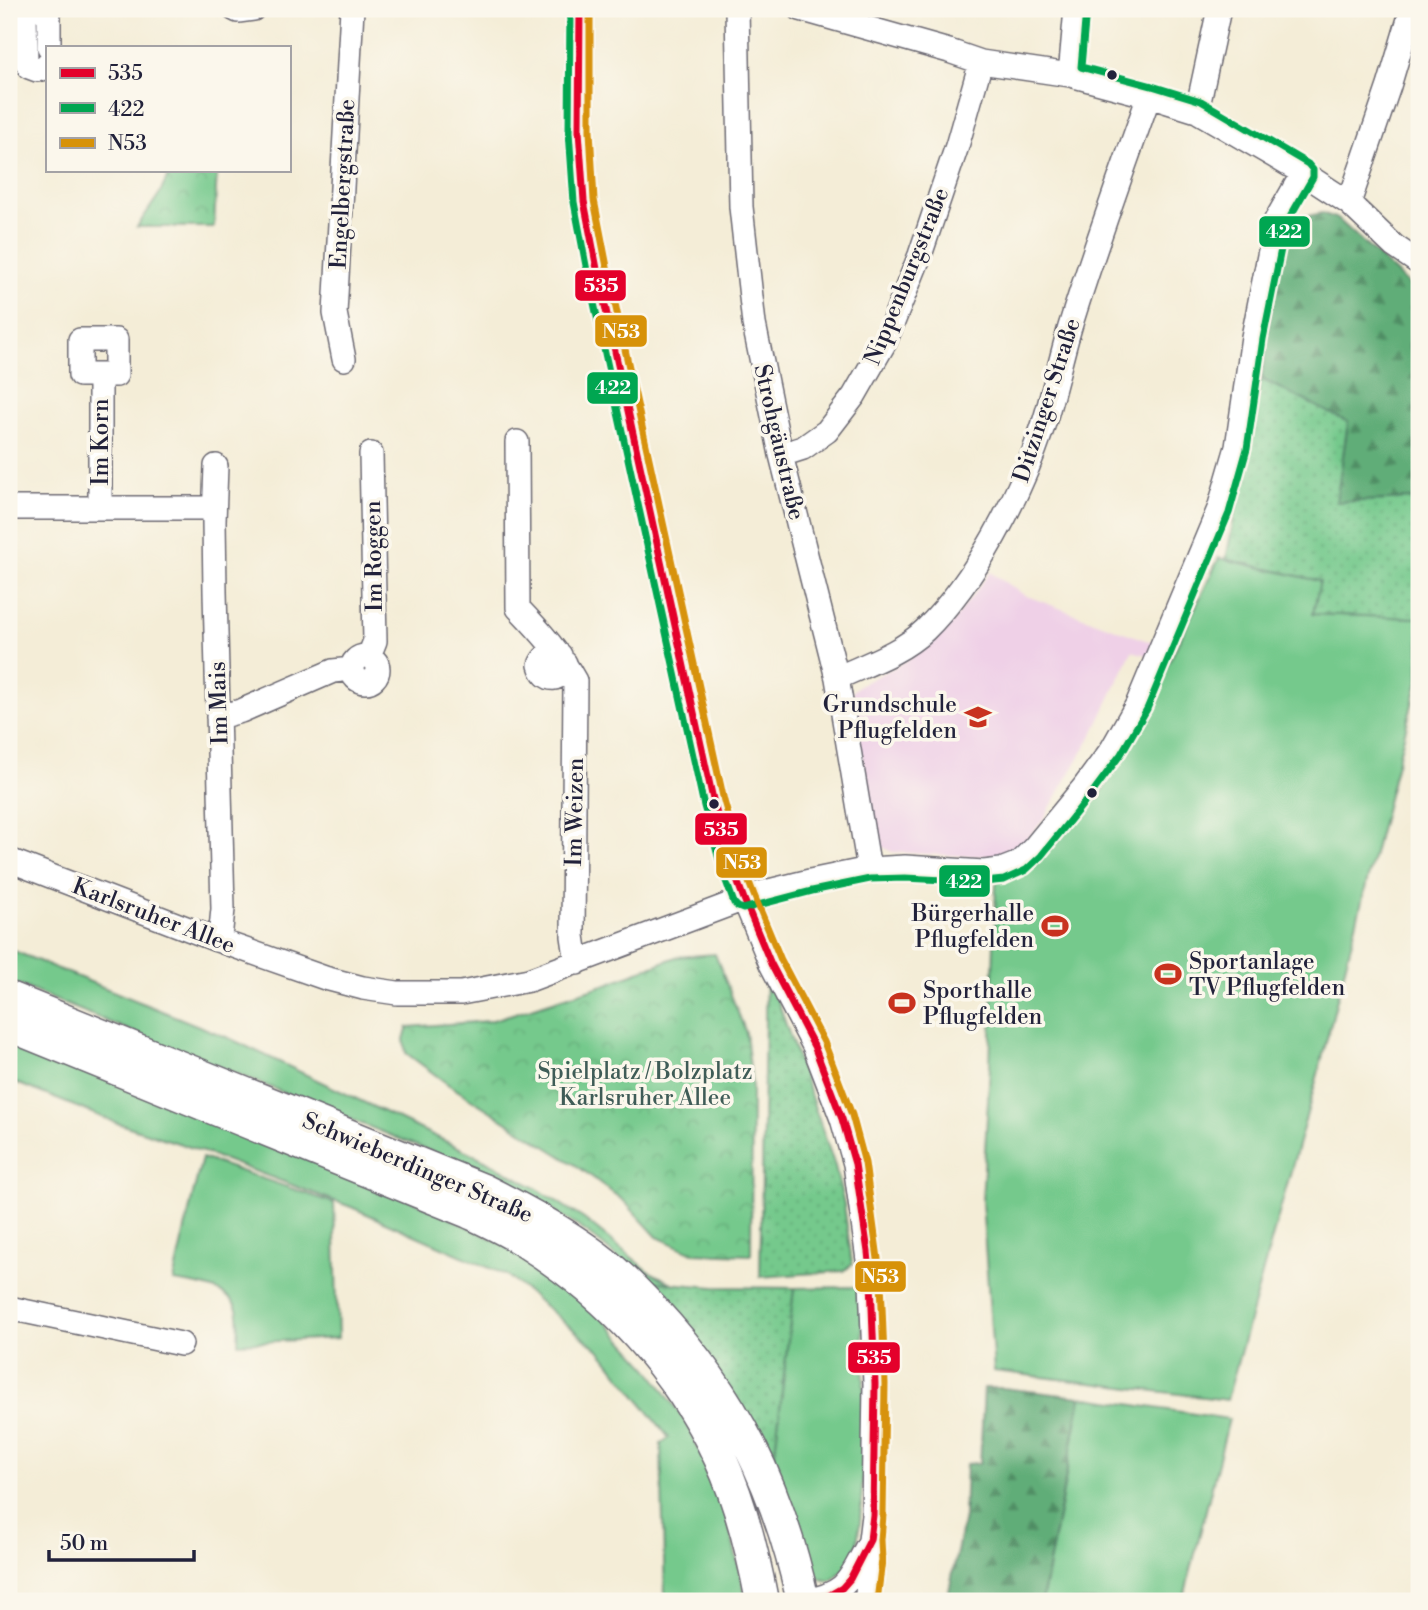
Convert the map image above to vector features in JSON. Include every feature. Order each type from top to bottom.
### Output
[{"type":"main road","name":"Schwieberdinger Straße","points":[[9,998],[483,1190],[535,1216],[589,1251],[630,1286],[676,1335],[715,1385],[735,1417],[752,1449],[779,1513],[804,1601]]},
{"type":"main road","name":"Schwieberdinger Straße","points":[[9,1025],[469,1212],[524,1240],[571,1273],[614,1310],[648,1346],[704,1428],[721,1460],[740,1512],[762,1601]]},
{"type":"street","points":[[33,9],[26,17],[26,61],[29,67],[37,70],[46,68]]},
{"type":"street","points":[[40,9],[48,17],[49,46]]},
{"type":"street","name":"Engelbergstraße","points":[[344,359],[335,313],[352,9]]},
{"type":"street","points":[[580,9],[579,131],[584,201],[714,804],[744,899],[771,964],[814,1046],[842,1119],[855,1164],[870,1272],[875,1384],[873,1515],[870,1540],[872,1559],[866,1601]]},
{"type":"street","name":"Strohgäustraße","points":[[737,9],[741,207],[754,324],[781,455],[837,678],[869,869]]},
{"type":"street","points":[[800,9],[981,62],[1070,75],[1197,111],[1349,203],[1394,246],[1419,263]]},
{"type":"street","points":[[1070,75],[1076,9]]},
{"type":"street","points":[[1197,111],[1219,9]]},
{"type":"street","points":[[1349,203],[1412,9]]},
{"type":"street","name":"Nippenburgstraße","points":[[781,455],[803,448],[827,430],[855,396],[884,342],[920,255],[957,146],[981,62]]},
{"type":"street","name":"Ditzinger Straße","points":[[837,678],[898,650],[923,632],[944,610],[975,566],[1012,503],[1042,429],[1074,316],[1149,96]]},
{"type":"street","name":"Karlsruher Allee","points":[[9,859],[217,940],[325,978],[397,993],[451,993],[529,980],[744,899],[869,869],[905,867],[984,872],[1001,870],[1018,863],[1076,798],[1112,749],[1137,705],[1219,509],[1237,447],[1253,337],[1276,220],[1303,173]]},
{"type":"street","name":"Im Korn","points":[[100,375],[100,508]]},
{"type":"street","name":"Im Weizen","points":[[517,442],[518,608],[562,659],[575,681],[573,936],[577,963]]},
{"type":"street","name":"Im Roggen","points":[[218,717],[241,711],[333,671],[360,663],[375,641],[371,454]]},
{"type":"street","name":"Im Mais","points":[[216,466],[223,909],[217,940]]},
{"type":"street","name":"Im Korn","points":[[9,508],[215,508]]},
{"type":"street","points":[[9,1308],[181,1344]]},
{"type":"street","points":[[804,1601],[828,1596],[842,1588],[850,1579],[870,1540]]},
{"type":"shaded area","name":"Grundschule Pflugfelden","points":[[990,572],[1024,595],[1156,644],[1150,656],[1132,651],[1095,730],[1043,820],[1024,843],[1009,852],[989,856],[892,852],[881,846],[876,836],[853,691],[906,661],[953,622]]},
{"type":"green space","points":[[170,172],[217,172],[214,227],[137,227],[160,193]]},
{"type":"green space","points":[[1322,213],[1338,219],[1419,294],[1409,348],[1419,360],[1419,499],[1336,502],[1348,422],[1261,379],[1274,286],[1284,238],[1298,218]]},
{"type":"green space","points":[[1261,379],[1348,422],[1336,502],[1419,499],[1419,618],[1313,614],[1320,581],[1226,559]]},
{"type":"green space","name":"Sportanlage TV Pflugfelden","points":[[1219,558],[1320,581],[1313,614],[1419,618],[1419,677],[1318,1074],[1227,1400],[994,1371],[982,1202],[996,883],[1055,843],[1102,791],[1128,747]]},
{"type":"green space","points":[[9,949],[231,1039],[487,1161],[584,1219],[650,1272],[672,1283],[645,1281],[588,1233],[503,1182],[9,981]]},
{"type":"green space","name":"Spielplatz / Bolzplatz Karlsruher Allee","points":[[715,954],[746,1033],[752,1086],[751,1255],[693,1253],[657,1237],[625,1202],[580,1168],[449,1085],[406,1053],[404,1039],[408,1027],[490,1021],[607,984],[676,957]]},
{"type":"green space","points":[[766,967],[835,1166],[844,1204],[852,1264],[844,1271],[760,1277]]},
{"type":"green space","points":[[9,1038],[435,1210],[520,1253],[596,1311],[649,1369],[687,1424],[723,1502],[747,1601],[665,1601],[661,1443],[669,1438],[601,1352],[508,1276],[351,1207],[117,1123],[9,1080]]},
{"type":"green space","points":[[202,1158],[334,1203],[338,1338],[238,1343],[238,1313],[233,1302],[219,1291],[173,1281]]},
{"type":"green space","points":[[645,1281],[714,1287],[794,1288],[773,1468]]},
{"type":"green space","points":[[794,1288],[859,1288],[862,1293],[865,1439],[860,1523],[850,1564],[831,1581],[817,1577],[807,1566],[773,1468]]},
{"type":"green space","points":[[984,1388],[1081,1397],[1042,1601],[947,1601],[964,1517],[966,1464],[980,1463]]},
{"type":"green space","points":[[1081,1397],[1229,1419],[1183,1601],[1042,1601]]},
{"type":"transit line","name":"422","points":[[570,9],[569,132],[574,202],[587,271],[704,806],[734,903],[743,909],[870,879],[984,882],[1004,880],[1026,870],[1041,856],[1092,793],[1121,754],[1147,709],[1229,513],[1247,449],[1263,339],[1286,224],[1313,177],[1313,170],[1308,164],[1201,101],[1081,67],[1086,10]]},
{"type":"transit line","name":"535","points":[[580,9],[579,131],[584,201],[714,804],[744,899],[771,964],[814,1046],[842,1119],[855,1164],[868,1252],[875,1384],[873,1515],[870,1540],[850,1579],[842,1588],[828,1596],[805,1601]]},
{"type":"transit line","name":"N53","points":[[590,9],[590,131],[594,200],[724,801],[754,895],[781,960],[824,1042],[852,1115],[865,1163],[881,1281],[885,1384],[882,1560],[877,1601]]},
{"type":"place","name":"Grundschule Pflugfelden","points":[[978,717]]},
{"type":"place","name":"Bürgerhalle Pflugfelden","points":[[1055,926]]},
{"type":"place","name":"Sportanlage TV Pflugfelden","points":[[1168,974]]},
{"type":"place","name":"Sporthalle Pflugfelden","points":[[902,1003]]}]
